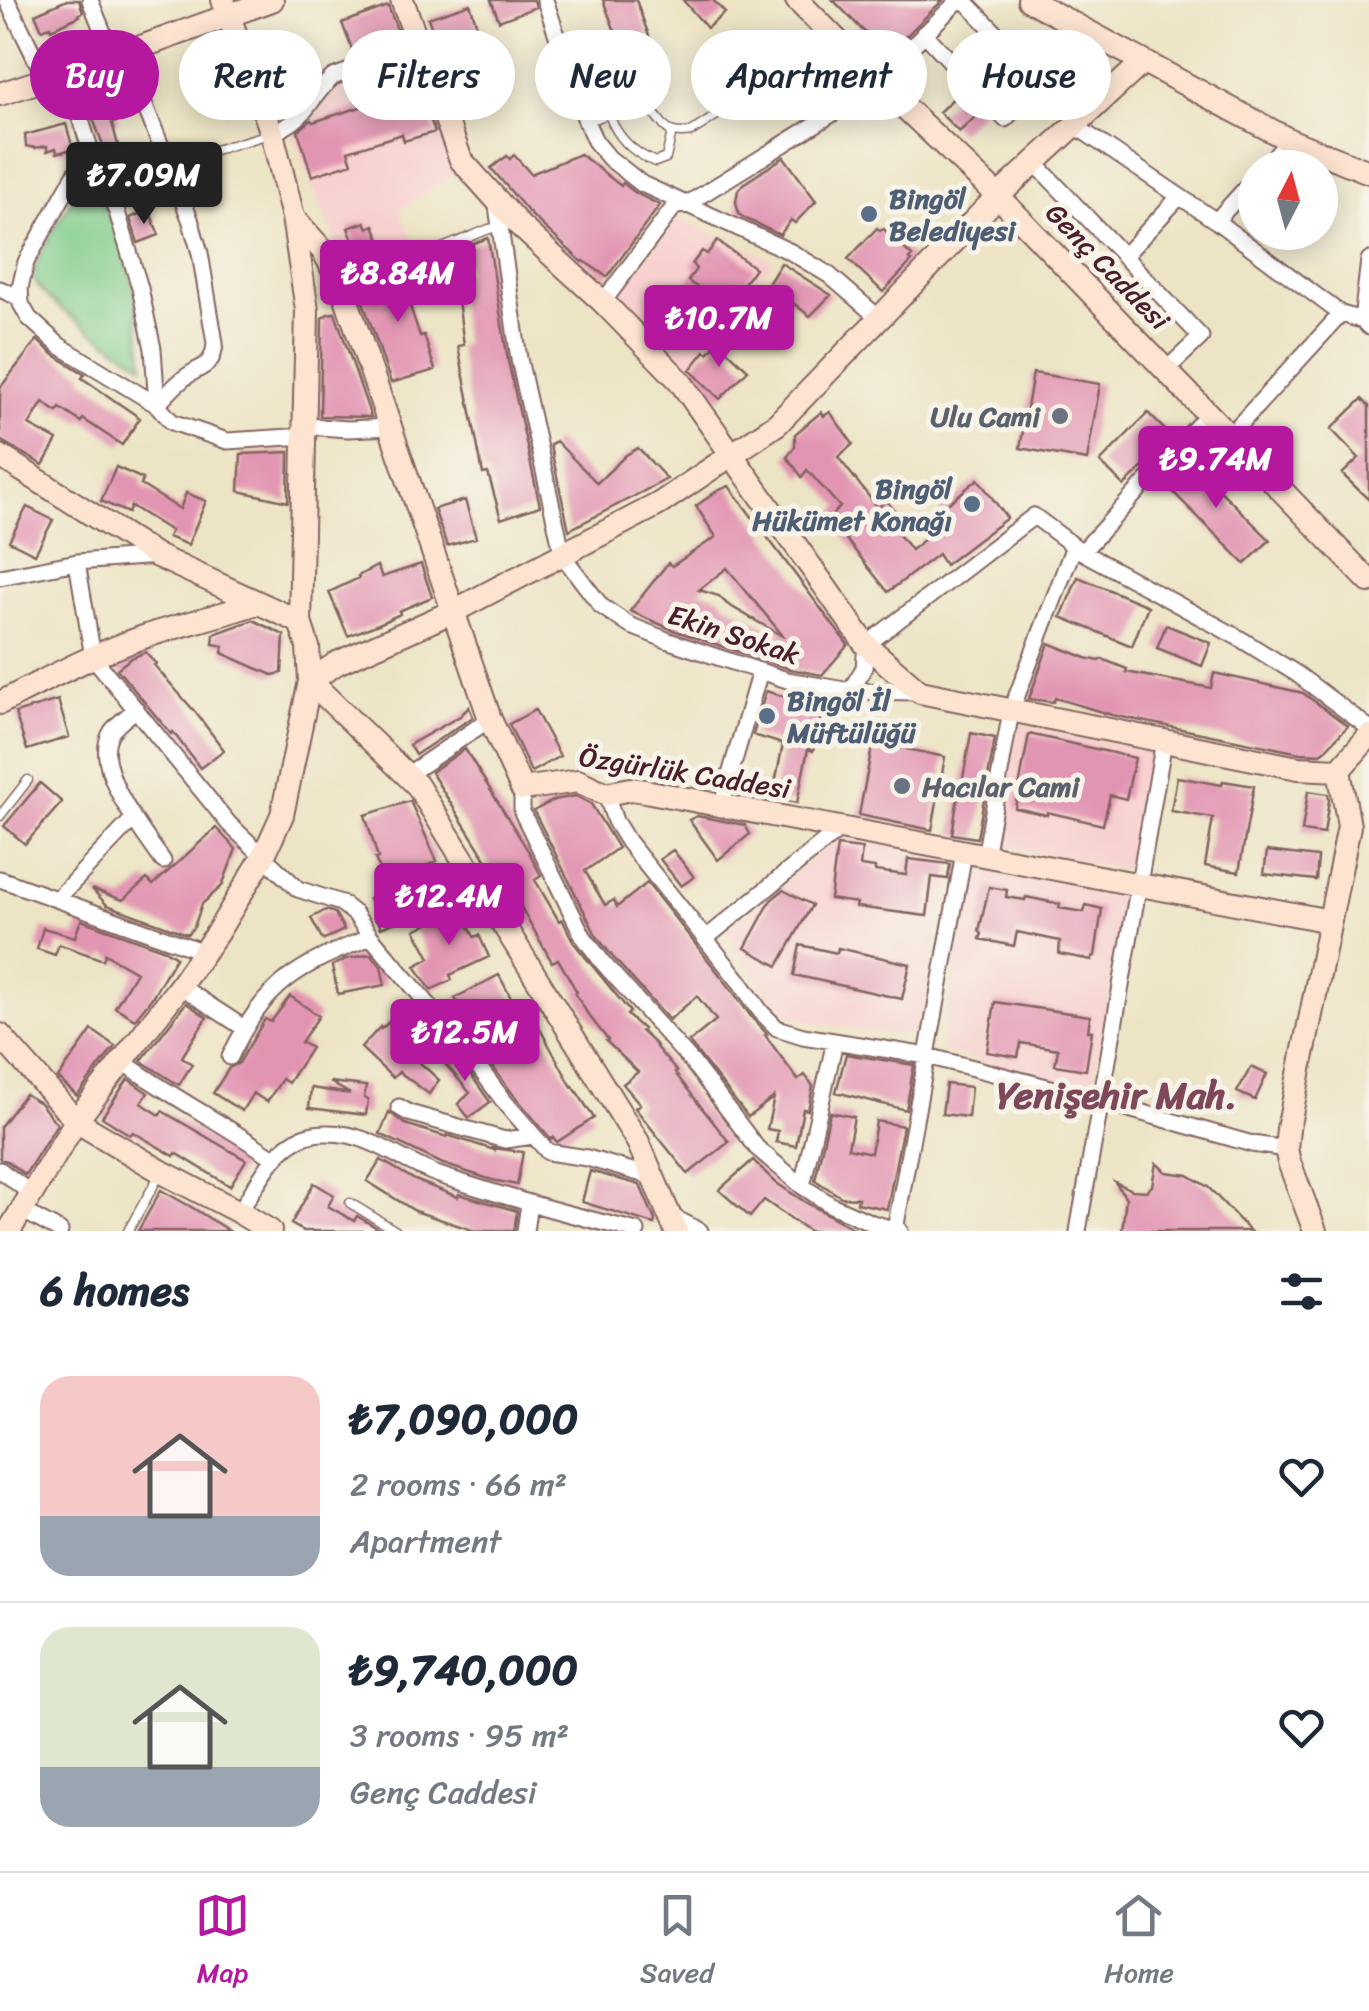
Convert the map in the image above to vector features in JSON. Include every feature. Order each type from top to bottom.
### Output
[{"type":"street","points":[[8,0],[30,35]]},
{"type":"street","points":[[90,0],[105,30]]},
{"type":"street","points":[[159,37],[226,7],[272,0]]},
{"type":"street","points":[[402,0],[412,30]]},
{"type":"street","points":[[545,0],[586,121],[595,141],[610,158],[642,184],[791,252],[829,275],[880,319]]},
{"type":"street","name":"Genç Caddesi","points":[[797,0],[826,30]]},
{"type":"street","points":[[927,30],[962,0],[991,30]]},
{"type":"street","points":[[1029,0],[1290,140],[1369,172]]},
{"type":"street","points":[[9,1231],[76,1120],[180,986],[263,857],[282,816],[310,680],[308,648],[300,622],[308,310],[294,217],[272,133],[226,7]]},
{"type":"street","points":[[927,36],[947,58]]},
{"type":"street","points":[[310,680],[337,663],[454,611],[660,504],[777,424],[998,196],[1142,62]]},
{"type":"street","points":[[272,133],[304,115],[325,84],[342,73]]},
{"type":"street","points":[[0,94],[30,84]]},
{"type":"street","points":[[77,120],[117,212],[140,288],[153,349],[156,405]]},
{"type":"street","points":[[148,120],[200,253],[215,343],[214,357],[184,377],[156,405]]},
{"type":"street","points":[[446,120],[461,160],[520,226],[679,380],[866,645],[920,692],[1298,768],[1339,770]]},
{"type":"street","points":[[602,302],[674,207],[687,204],[822,120]]},
{"type":"street","name":"Genç Caddesi","points":[[917,120],[998,196],[1369,580]]},
{"type":"street","points":[[1078,122],[1341,314],[1366,323],[1369,260]]},
{"type":"street","points":[[1281,150],[1290,140]]},
{"type":"street","points":[[90,148],[26,262],[20,298],[29,318],[60,346],[156,405],[172,422],[226,441],[391,426]]},
{"type":"street","points":[[1034,162],[1200,337],[1166,370]]},
{"type":"street","points":[[1124,256],[1179,196]]},
{"type":"street","points":[[1216,221],[1238,197]]},
{"type":"street","points":[[496,199],[519,359],[563,556]]},
{"type":"street","points":[[294,217],[324,252],[343,289],[490,719],[522,789],[522,812],[583,936],[602,963],[692,1062],[757,1148],[802,1186],[832,1205],[898,1230],[927,1056],[1011,710],[1078,550],[1208,414]]},
{"type":"street","points":[[0,289],[20,298]]},
{"type":"street","points":[[1229,436],[1341,314]]},
{"type":"street","points":[[0,456],[157,556],[300,622]]},
{"type":"street","points":[[850,691],[864,668],[866,645],[1034,516],[1078,550],[1297,674],[1369,732],[1339,770],[1349,826],[1288,1129],[1286,1149],[1315,1231]]},
{"type":"street","points":[[0,578],[77,562],[157,556]]},
{"type":"street","name":"Ekin Sokak","points":[[563,556],[601,606],[629,625],[668,641],[787,680],[850,691],[920,692]]},
{"type":"street","points":[[77,562],[93,657],[229,824],[303,892],[341,903],[355,914],[548,1152],[653,1176]]},
{"type":"street","points":[[0,703],[93,657],[258,603]]},
{"type":"street","points":[[721,806],[760,671]]},
{"type":"street","points":[[310,680],[417,785],[638,1142],[673,1223],[700,1231]]},
{"type":"street","points":[[136,709],[111,732],[107,762],[132,820],[163,860]]},
{"type":"street","points":[[407,775],[490,719]]},
{"type":"street","points":[[1078,1231],[1164,742]]},
{"type":"street","name":"Özgürlük Caddesi","points":[[522,789],[578,781],[606,794],[631,789],[1330,921]]},
{"type":"street","points":[[606,794],[615,821],[628,842],[760,1012],[777,1028],[803,1036],[927,1056],[1252,1144],[1286,1149]]},
{"type":"street","points":[[57,899],[132,820]]},
{"type":"street","points":[[706,939],[840,829]]},
{"type":"street","points":[[0,879],[204,952]]},
{"type":"street","points":[[230,1057],[244,1028],[274,989],[298,970],[371,937]]},
{"type":"street","points":[[180,986],[244,1028]]},
{"type":"street","points":[[0,1035],[76,1120],[270,1231]]},
{"type":"street","points":[[802,1186],[834,1041]]},
{"type":"street","points":[[122,1061],[275,1159]]},
{"type":"street","points":[[399,1107],[409,1114],[505,1140],[533,1136]]},
{"type":"street","points":[[239,1212],[288,1145],[303,1137],[329,1132],[370,1142],[434,1173],[529,1204],[637,1231]]},
{"type":"street","points":[[0,1170],[28,1203],[60,1231]]},
{"type":"street","points":[[525,1231],[529,1204]]},
{"type":"lane","points":[[586,121],[590,120]]},
{"type":"lane","points":[[612,120],[626,144],[655,162],[666,158],[672,132]]},
{"type":"lane","points":[[657,120],[678,134],[691,132],[709,120]]},
{"type":"lane","points":[[168,164],[272,133]]},
{"type":"lane","points":[[343,289],[500,227]]},
{"type":"lane","points":[[0,816],[28,780]]},
{"type":"lane","points":[[128,1231],[162,1172]]},
{"type":"lane","points":[[350,1203],[396,1231]]},
{"type":"shaded area","points":[[342,82],[342,120],[437,120],[453,174],[399,211],[417,248],[352,280],[290,133],[309,120],[322,120],[322,109]]},
{"type":"shaded area","points":[[681,219],[774,260],[685,373],[616,310],[617,298],[674,220]]},
{"type":"shaded area","points":[[1019,724],[1152,751],[1133,871],[993,844]]},
{"type":"shaded area","points":[[840,834],[947,859],[952,874],[919,1033],[903,1036],[837,1027],[776,1009],[726,931]]},
{"type":"shaded area","points":[[993,869],[1119,893],[1127,903],[1093,1081],[1072,1089],[941,1050],[969,890]]},
{"type":"green space","points":[[88,173],[120,238],[135,293],[144,365],[64,311],[34,277],[47,241]]},
{"type":"building","points":[[67,0],[79,0],[83,12],[42,30],[35,14]]},
{"type":"building","points":[[491,0],[534,0],[536,7],[499,21]]},
{"type":"building","points":[[603,0],[636,0],[647,30],[614,30]]},
{"type":"building","points":[[683,0],[713,0],[725,13],[707,28]]},
{"type":"building","points":[[833,0],[943,0],[912,30],[862,30]]},
{"type":"building","points":[[470,4],[478,30],[432,30],[428,18]]},
{"type":"building","points":[[388,6],[397,30],[345,30],[342,23]]},
{"type":"building","points":[[947,104],[947,120],[939,112]]},
{"type":"building","points":[[342,113],[342,120],[430,120],[435,132],[404,141],[402,134],[348,151],[352,163],[312,176],[298,131],[311,120]]},
{"type":"building","points":[[93,120],[119,120],[112,123],[123,163],[138,158],[145,181],[120,189]]},
{"type":"building","points":[[947,120],[972,120],[959,132]]},
{"type":"building","points":[[66,124],[73,149],[57,153],[56,148],[47,151],[47,146],[26,146],[25,135]]},
{"type":"building","points":[[580,154],[621,186],[623,183],[660,205],[607,277],[582,262],[531,215],[491,168],[514,155],[531,174]]},
{"type":"building","points":[[784,157],[816,201],[795,223],[791,220],[780,235],[744,218],[736,202],[743,184]]},
{"type":"building","points":[[149,210],[159,235],[138,243],[130,218]]},
{"type":"building","points":[[365,222],[368,228],[374,225],[385,253],[362,262],[348,228]]},
{"type":"building","points":[[877,228],[884,229],[912,256],[912,261],[883,292],[848,259]]},
{"type":"building","points":[[488,238],[508,361],[540,506],[501,519],[488,473],[483,474],[458,346],[464,345],[455,278],[468,272],[462,248]]},
{"type":"building","points":[[717,241],[755,268],[726,308],[688,281],[696,269],[692,264]]},
{"type":"building","points":[[781,263],[831,295],[810,316],[768,284]]},
{"type":"building","points":[[418,266],[427,289],[407,297],[435,370],[391,383],[359,290]]},
{"type":"building","points":[[335,313],[371,417],[320,416],[322,318]]},
{"type":"building","points":[[37,340],[85,374],[82,378],[140,418],[122,445],[83,419],[81,422],[60,408],[57,412],[43,402],[29,425],[57,440],[43,465],[0,440],[0,388]]},
{"type":"building","points":[[718,342],[748,370],[720,399],[690,370]]},
{"type":"building","name":"Ulu Cami","points":[[1033,373],[1100,384],[1087,460],[1020,448]]},
{"type":"building","points":[[1362,399],[1369,406],[1369,500],[1342,474],[1359,458],[1331,429]]},
{"type":"building","name":"Bingöl Hükümet Konağı","points":[[821,412],[824,416],[830,412],[853,444],[838,457],[878,508],[886,500],[901,519],[893,527],[911,550],[947,522],[939,511],[978,479],[1007,518],[945,565],[938,554],[888,592],[829,518],[840,507],[807,470],[802,477],[787,457],[795,446],[795,434]]},
{"type":"building","points":[[1148,413],[1172,437],[1124,486],[1100,462]]},
{"type":"building","points":[[556,441],[597,483],[638,448],[667,479],[569,530],[550,445]]},
{"type":"building","points":[[289,452],[288,502],[239,491],[241,454]]},
{"type":"building","points":[[1187,458],[1270,540],[1245,564],[1163,482]]},
{"type":"building","points":[[116,467],[143,479],[141,485],[180,509],[186,493],[206,501],[188,545],[168,537],[171,531],[131,506],[128,513],[101,501]]},
{"type":"building","points":[[729,486],[848,645],[822,675],[790,669],[673,630],[630,611],[668,563],[672,566],[716,537],[696,506]],"holes":[[[727,568],[784,637],[719,596],[699,590]]]},
{"type":"building","points":[[465,500],[476,538],[447,546],[434,509]]},
{"type":"building","points":[[27,507],[53,520],[35,554],[9,541]]},
{"type":"building","points":[[421,564],[432,597],[348,636],[329,592],[377,566],[382,577]]},
{"type":"building","points":[[1078,577],[1148,606],[1132,646],[1061,617]]},
{"type":"building","points":[[253,620],[284,635],[282,673],[272,675],[222,653],[224,646],[213,644],[214,634]]},
{"type":"building","points":[[1166,625],[1211,643],[1202,666],[1157,648]]},
{"type":"building","points":[[1049,643],[1086,658],[1102,659],[1127,669],[1126,672],[1211,688],[1214,673],[1303,693],[1348,726],[1321,754],[1300,753],[1112,715],[1055,698],[1053,702],[1029,699]]},
{"type":"building","points":[[146,652],[224,750],[200,768],[117,669]]},
{"type":"building","points":[[766,691],[791,699],[793,692],[825,701],[813,751],[808,749],[797,803],[772,798],[783,744],[753,735]]},
{"type":"building","points":[[58,700],[69,737],[27,750],[15,713]]},
{"type":"building","points":[[469,707],[473,717],[415,755],[409,745]]},
{"type":"building","points":[[535,710],[560,756],[531,772],[509,724]]},
{"type":"building","points":[[971,733],[995,738],[977,838],[952,834]]},
{"type":"building","points":[[1029,734],[1135,758],[1126,799],[1110,795],[1103,825],[1015,808]]},
{"type":"building","name":"Hacılar Cami","points":[[873,742],[945,757],[932,830],[859,815]]},
{"type":"building","points":[[465,749],[529,852],[541,876],[535,880],[559,921],[562,919],[574,943],[630,1012],[627,1015],[657,1046],[729,1142],[688,1174],[635,1108],[640,1104],[623,1084],[638,1072],[606,1041],[558,959],[552,962],[513,893],[509,896],[431,772]]},
{"type":"building","points":[[1177,777],[1254,786],[1239,872],[1205,866],[1213,818],[1171,811]]},
{"type":"building","points":[[40,783],[62,802],[25,844],[4,826]]},
{"type":"building","points":[[1308,791],[1328,794],[1324,834],[1302,831]]},
{"type":"building","points":[[576,796],[591,804],[618,848],[585,871],[605,905],[614,900],[617,907],[647,883],[767,1034],[798,1080],[805,1075],[813,1086],[808,1110],[803,1109],[796,1146],[776,1142],[778,1131],[767,1129],[774,1097],[748,1117],[689,1042],[716,1020],[697,996],[669,1020],[596,935],[534,811],[554,800]]},
{"type":"building","points":[[410,801],[437,861],[402,877],[417,913],[381,928],[369,899],[390,890],[375,859],[378,858],[365,815]]},
{"type":"building","points":[[697,816],[745,825],[750,834],[718,860],[689,820]]},
{"type":"building","points":[[216,828],[236,849],[222,886],[202,904],[194,927],[187,934],[107,905],[92,889],[123,900],[147,879],[153,885]]},
{"type":"building","points":[[837,846],[862,849],[860,866],[875,871],[906,875],[908,859],[950,864],[948,879],[932,877],[927,916],[856,907],[857,903],[830,899]]},
{"type":"building","points":[[673,850],[694,877],[681,886],[660,859]]},
{"type":"building","points":[[1267,851],[1318,857],[1316,880],[1264,874]]},
{"type":"building","points":[[989,887],[1007,890],[1006,897],[1060,904],[1059,908],[1084,912],[1086,905],[1102,909],[1095,956],[1092,960],[1059,954],[1060,941],[1017,932],[1014,946],[980,939]]},
{"type":"building","points":[[783,890],[812,905],[778,966],[745,948],[771,900]]},
{"type":"building","points":[[460,908],[489,957],[450,975],[452,980],[431,990],[415,966],[430,958],[415,930]]},
{"type":"building","points":[[326,910],[335,913],[344,930],[323,940],[311,918]]},
{"type":"building","points":[[81,920],[176,957],[135,1019],[115,1007],[136,972],[105,954],[103,960],[59,944],[55,955],[37,949],[43,928],[75,937]]},
{"type":"building","points":[[800,945],[837,953],[838,948],[910,964],[902,999],[794,975]]},
{"type":"building","points":[[371,954],[381,966],[385,985],[338,994],[332,966]]},
{"type":"building","points":[[499,975],[519,1013],[529,1009],[572,1087],[594,1118],[557,1142],[512,1093],[473,1040],[476,1038],[455,998]]},
{"type":"building","points":[[290,996],[319,1016],[301,1042],[311,1048],[288,1083],[282,1079],[267,1102],[253,1093],[242,1111],[213,1093],[229,1068],[239,1063],[265,1019],[271,1022]]},
{"type":"building","points":[[412,1002],[429,1023],[418,1033],[414,1028],[397,1042],[439,1080],[429,1094],[399,1072],[393,1078],[361,1048]]},
{"type":"building","points":[[995,1002],[1090,1016],[1088,1031],[1092,1031],[1086,1070],[1055,1065],[1058,1049],[1021,1043],[1018,1057],[987,1052]]},
{"type":"building","points":[[186,1003],[207,1017],[182,1057],[192,1064],[179,1085],[141,1061]]},
{"type":"building","points":[[92,1030],[115,1046],[77,1096],[58,1078]]},
{"type":"building","points":[[432,1044],[463,1064],[490,1102],[469,1118],[458,1104],[470,1093]]},
{"type":"building","points":[[846,1054],[914,1065],[906,1110],[836,1092]]},
{"type":"building","points":[[1251,1067],[1267,1074],[1255,1100],[1237,1092]]},
{"type":"building","points":[[128,1079],[148,1093],[141,1103],[246,1160],[230,1186],[176,1153],[174,1156],[133,1132],[130,1135],[102,1117]]},
{"type":"building","points":[[330,1082],[366,1086],[366,1115],[309,1108],[311,1088],[350,1094]]},
{"type":"building","points":[[946,1084],[971,1087],[968,1117],[942,1114]]},
{"type":"building","points":[[25,1094],[40,1103],[57,1124],[25,1175],[0,1159],[0,1127]]},
{"type":"building","points":[[389,1112],[405,1124],[447,1137],[494,1150],[523,1152],[517,1185],[443,1164],[380,1134]]},
{"type":"building","points":[[830,1112],[854,1117],[848,1148],[871,1153],[876,1121],[903,1126],[887,1209],[857,1203],[858,1198],[841,1197],[815,1180]]},
{"type":"building","points":[[381,1160],[415,1180],[458,1197],[459,1194],[517,1211],[514,1231],[475,1231],[415,1211],[367,1181]]},
{"type":"building","points":[[753,1160],[775,1182],[858,1231],[809,1231],[764,1200],[750,1217],[719,1190]]},
{"type":"building","points":[[1156,1163],[1166,1172],[1188,1175],[1208,1187],[1250,1231],[1122,1231],[1126,1198],[1115,1182],[1146,1191],[1152,1186]]},
{"type":"building","points":[[590,1171],[640,1185],[654,1224],[582,1202]]},
{"type":"building","points":[[314,1183],[334,1195],[328,1206],[354,1221],[357,1216],[382,1231],[303,1231],[291,1224]]},
{"type":"building","points":[[161,1190],[193,1208],[229,1231],[138,1231]]},
{"type":"place","name":"Bingöl Belediyesi","points":[[869,214]]},
{"type":"place","name":"Ulu Cami","points":[[1060,416]]},
{"type":"place","name":"Bingöl Hükümet Konağı","points":[[972,504]]},
{"type":"place","name":"Bingöl İl Müftülüğü","points":[[767,716]]},
{"type":"place","name":"Hacılar Cami","points":[[902,786]]},
{"type":"district","name":"Yenişehir Mah.","points":[[1117,1095]]}]
